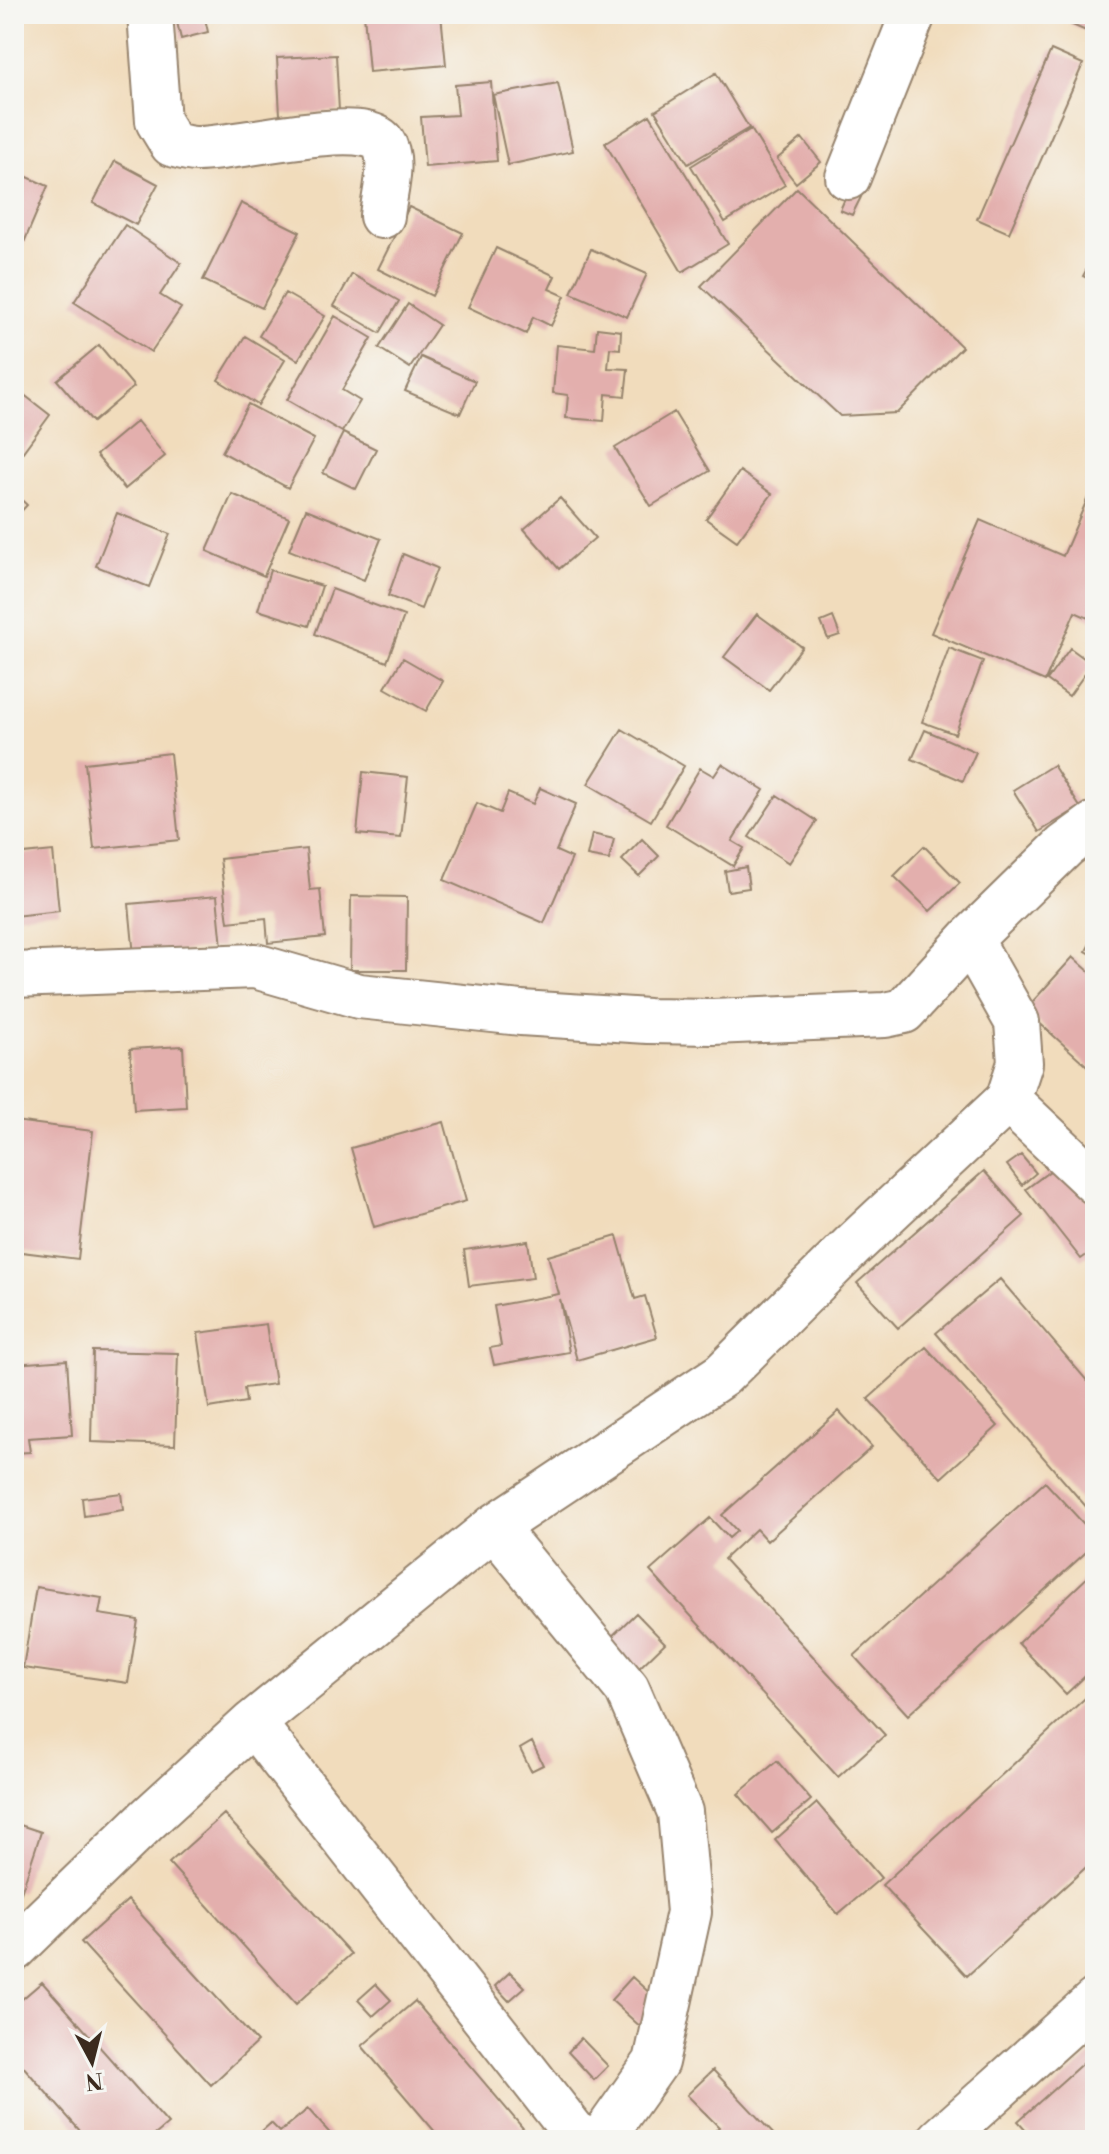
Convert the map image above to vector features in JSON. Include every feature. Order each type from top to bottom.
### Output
[{"type":"street","points":[[150,14],[158,121],[172,144],[196,149],[347,132],[374,134],[382,141],[388,156],[382,216]]},
{"type":"street","points":[[848,177],[913,14]]},
{"type":"street","points":[[14,975],[255,966],[359,996],[521,1013],[713,1022],[885,1015],[904,1011],[970,939],[1065,846],[1095,824]]},
{"type":"street","points":[[14,1949],[253,1723],[494,1527],[722,1375],[853,1245],[1008,1100],[1020,1063],[1017,1022],[970,939]]},
{"type":"street","points":[[1008,1100],[1095,1182]]},
{"type":"street","points":[[494,1527],[627,1689],[680,1812],[689,1912],[656,2062],[601,2140]]},
{"type":"street","points":[[253,1723],[580,2140]]},
{"type":"street","points":[[940,2140],[1095,2001]]},
{"type":"building","points":[[175,14],[204,14],[208,32],[181,39]]},
{"type":"building","points":[[259,14],[285,14],[286,22],[260,23]]},
{"type":"building","points":[[364,14],[441,14],[446,65],[369,72]]},
{"type":"building","points":[[1075,14],[1095,14],[1095,35],[1070,24]]},
{"type":"building","points":[[1051,50],[1083,64],[1009,233],[977,219]]},
{"type":"building","points":[[336,55],[339,111],[280,115],[277,58]]},
{"type":"building","points":[[716,73],[749,128],[688,164],[655,111]]},
{"type":"building","points":[[491,82],[497,161],[425,167],[421,117],[458,115],[455,85]]},
{"type":"building","points":[[558,83],[573,151],[508,165],[493,95]]},
{"type":"building","points":[[650,115],[728,244],[682,272],[605,143]]},
{"type":"building","points":[[751,129],[785,185],[725,222],[691,166]]},
{"type":"building","points":[[802,138],[821,162],[796,183],[777,159]]},
{"type":"building","points":[[115,161],[158,184],[136,225],[93,203]]},
{"type":"building","points":[[14,171],[48,186],[14,266]]},
{"type":"building","points":[[797,188],[962,347],[897,413],[840,416],[701,286]]},
{"type":"building","points":[[848,192],[861,197],[852,215],[840,210]]},
{"type":"building","points":[[241,203],[300,232],[262,308],[203,280]]},
{"type":"building","points":[[409,207],[463,233],[432,296],[378,269]]},
{"type":"building","points":[[125,225],[181,263],[160,295],[181,308],[151,352],[74,302]]},
{"type":"building","points":[[496,248],[555,276],[549,289],[565,296],[551,326],[533,317],[526,334],[468,307]]},
{"type":"building","points":[[591,249],[647,274],[627,317],[571,293]]},
{"type":"building","points":[[1095,254],[1095,282],[1083,276]]},
{"type":"building","points":[[352,274],[399,301],[380,333],[334,306]]},
{"type":"building","points":[[285,293],[325,316],[298,360],[259,336]]},
{"type":"building","points":[[408,304],[439,325],[410,368],[379,348]]},
{"type":"building","points":[[335,316],[372,338],[342,390],[360,401],[342,432],[287,400]]},
{"type":"building","points":[[597,328],[621,331],[620,349],[610,348],[608,368],[628,369],[625,396],[606,394],[604,421],[566,418],[568,395],[553,393],[557,345],[595,349]]},
{"type":"building","points":[[245,336],[285,360],[258,405],[218,380]]},
{"type":"building","points":[[99,345],[134,387],[93,422],[57,380]]},
{"type":"building","points":[[421,357],[475,381],[460,414],[405,391]]},
{"type":"building","points":[[14,387],[50,415],[22,453],[14,447]]},
{"type":"building","points":[[248,404],[314,439],[288,488],[222,452]]},
{"type":"building","points":[[674,412],[710,471],[651,506],[615,448]]},
{"type":"building","points":[[137,421],[165,456],[125,489],[96,455]]},
{"type":"building","points":[[343,433],[376,449],[356,489],[323,473]]},
{"type":"building","points":[[740,471],[772,494],[737,541],[706,519]]},
{"type":"building","points":[[1095,481],[1095,621],[1075,612],[1045,681],[931,633],[980,520],[1063,556]]},
{"type":"building","points":[[14,493],[27,505],[14,519]]},
{"type":"building","points":[[232,494],[289,518],[264,576],[207,551]]},
{"type":"building","points":[[560,498],[595,538],[559,569],[524,529]]},
{"type":"building","points":[[306,509],[381,539],[364,580],[289,550]]},
{"type":"building","points":[[117,513],[170,534],[149,587],[96,566]]},
{"type":"building","points":[[403,554],[437,568],[421,609],[388,596]]},
{"type":"building","points":[[270,570],[322,586],[309,626],[258,610]]},
{"type":"building","points":[[332,589],[404,616],[387,662],[315,634]]},
{"type":"building","points":[[757,614],[802,647],[769,690],[724,657]]},
{"type":"building","points":[[833,617],[840,635],[828,639],[821,622]]},
{"type":"building","points":[[949,648],[983,661],[955,734],[922,722]]},
{"type":"building","points":[[1070,648],[1092,664],[1069,696],[1047,680]]},
{"type":"building","points":[[403,658],[443,681],[426,711],[385,688]]},
{"type":"building","points":[[622,729],[684,766],[651,821],[588,784]]},
{"type":"building","points":[[925,730],[976,752],[963,781],[912,759]]},
{"type":"building","points":[[170,753],[179,840],[94,849],[85,763]]},
{"type":"building","points":[[722,764],[764,790],[732,841],[744,848],[733,866],[666,825],[700,768],[714,776]]},
{"type":"building","points":[[1053,765],[1080,807],[1039,832],[1013,790]]},
{"type":"building","points":[[363,772],[408,777],[401,838],[357,834]]},
{"type":"building","points":[[540,788],[576,804],[556,851],[572,858],[544,923],[444,880],[477,803],[500,813],[508,793],[533,804]]},
{"type":"building","points":[[777,795],[817,821],[789,863],[749,837]]},
{"type":"building","points":[[592,834],[614,839],[609,860],[587,856]]},
{"type":"building","points":[[642,839],[659,856],[639,876],[622,860]]},
{"type":"building","points":[[924,846],[960,883],[930,911],[894,876]]},
{"type":"building","points":[[306,849],[310,890],[320,889],[325,937],[268,943],[266,918],[228,922],[220,859]]},
{"type":"building","points":[[53,851],[59,911],[14,916],[14,855]]},
{"type":"building","points":[[746,867],[749,888],[728,891],[725,871]]},
{"type":"building","points":[[217,896],[222,947],[134,956],[129,904]]},
{"type":"building","points":[[351,896],[407,897],[406,970],[350,970]]},
{"type":"building","points":[[1095,934],[1095,956],[1086,951]]},
{"type":"building","points":[[1073,957],[1091,973],[1095,969],[1095,1073],[1025,1010]]},
{"type":"building","points":[[183,1046],[186,1107],[134,1110],[130,1049]]},
{"type":"building","points":[[14,1121],[93,1131],[78,1259],[14,1251]]},
{"type":"building","points":[[444,1122],[466,1201],[374,1227],[351,1148]]},
{"type":"building","points":[[1021,1155],[1036,1173],[1022,1185],[1007,1165]]},
{"type":"building","points":[[1062,1162],[1095,1204],[1095,1249],[1081,1259],[1026,1189]]},
{"type":"building","points":[[984,1171],[1024,1216],[898,1328],[857,1283]]},
{"type":"building","points":[[617,1236],[635,1299],[645,1296],[657,1337],[577,1360],[560,1299],[569,1352],[494,1365],[490,1348],[501,1346],[494,1306],[559,1294],[548,1256]]},
{"type":"building","points":[[528,1241],[533,1278],[469,1286],[464,1250]]},
{"type":"building","points":[[1000,1279],[1095,1390],[1095,1517],[936,1333]]},
{"type":"building","points":[[266,1324],[275,1384],[244,1388],[246,1402],[209,1408],[198,1333]]},
{"type":"building","points":[[926,1347],[998,1426],[941,1478],[868,1399]]},
{"type":"building","points":[[93,1351],[178,1353],[175,1445],[91,1442]]},
{"type":"building","points":[[67,1360],[72,1435],[28,1438],[30,1452],[14,1453],[14,1364]]},
{"type":"building","points":[[839,1411],[872,1447],[767,1541],[756,1529],[724,1559],[885,1735],[838,1777],[650,1571],[710,1518],[729,1538],[737,1531],[722,1515]]},
{"type":"building","points":[[1045,1482],[1095,1536],[1095,1544],[908,1715],[854,1656]]},
{"type":"building","points":[[121,1493],[123,1510],[84,1516],[82,1498]]},
{"type":"building","points":[[1095,1570],[1095,1667],[1066,1694],[1018,1643]]},
{"type":"building","points":[[36,1587],[102,1598],[99,1614],[138,1620],[128,1683],[23,1668]]},
{"type":"building","points":[[636,1613],[665,1643],[633,1674],[604,1644]]},
{"type":"building","points":[[1095,1689],[1095,1859],[967,1976],[882,1885]]},
{"type":"building","points":[[532,1742],[543,1765],[531,1771],[520,1749]]},
{"type":"building","points":[[777,1761],[811,1800],[772,1833],[738,1794]]},
{"type":"building","points":[[817,1803],[881,1878],[838,1914],[775,1840]]},
{"type":"building","points":[[224,1814],[351,1954],[296,2004],[169,1863]]},
{"type":"building","points":[[14,1823],[41,1832],[21,1893],[14,1890]]},
{"type":"building","points":[[128,1900],[257,2042],[211,2085],[81,1942]]},
{"type":"building","points":[[510,1972],[525,1987],[509,2001],[495,1986]]},
{"type":"building","points":[[632,1977],[664,2006],[643,2029],[611,2000]]},
{"type":"building","points":[[42,1982],[168,2124],[149,2140],[88,2140],[14,2056],[14,2006]]},
{"type":"building","points":[[376,1984],[391,2000],[373,2016],[358,2000]]},
{"type":"building","points":[[415,2001],[533,2140],[442,2140],[362,2046]]},
{"type":"building","points":[[581,2038],[608,2066],[594,2080],[568,2052]]},
{"type":"building","points":[[1095,2052],[1095,2126],[1080,2140],[1035,2140],[1018,2121]]},
{"type":"building","points":[[713,2070],[779,2140],[706,2140],[719,2127],[687,2095]]},
{"type":"building","points":[[308,2109],[336,2140],[252,2140],[271,2123],[280,2132]]}]
